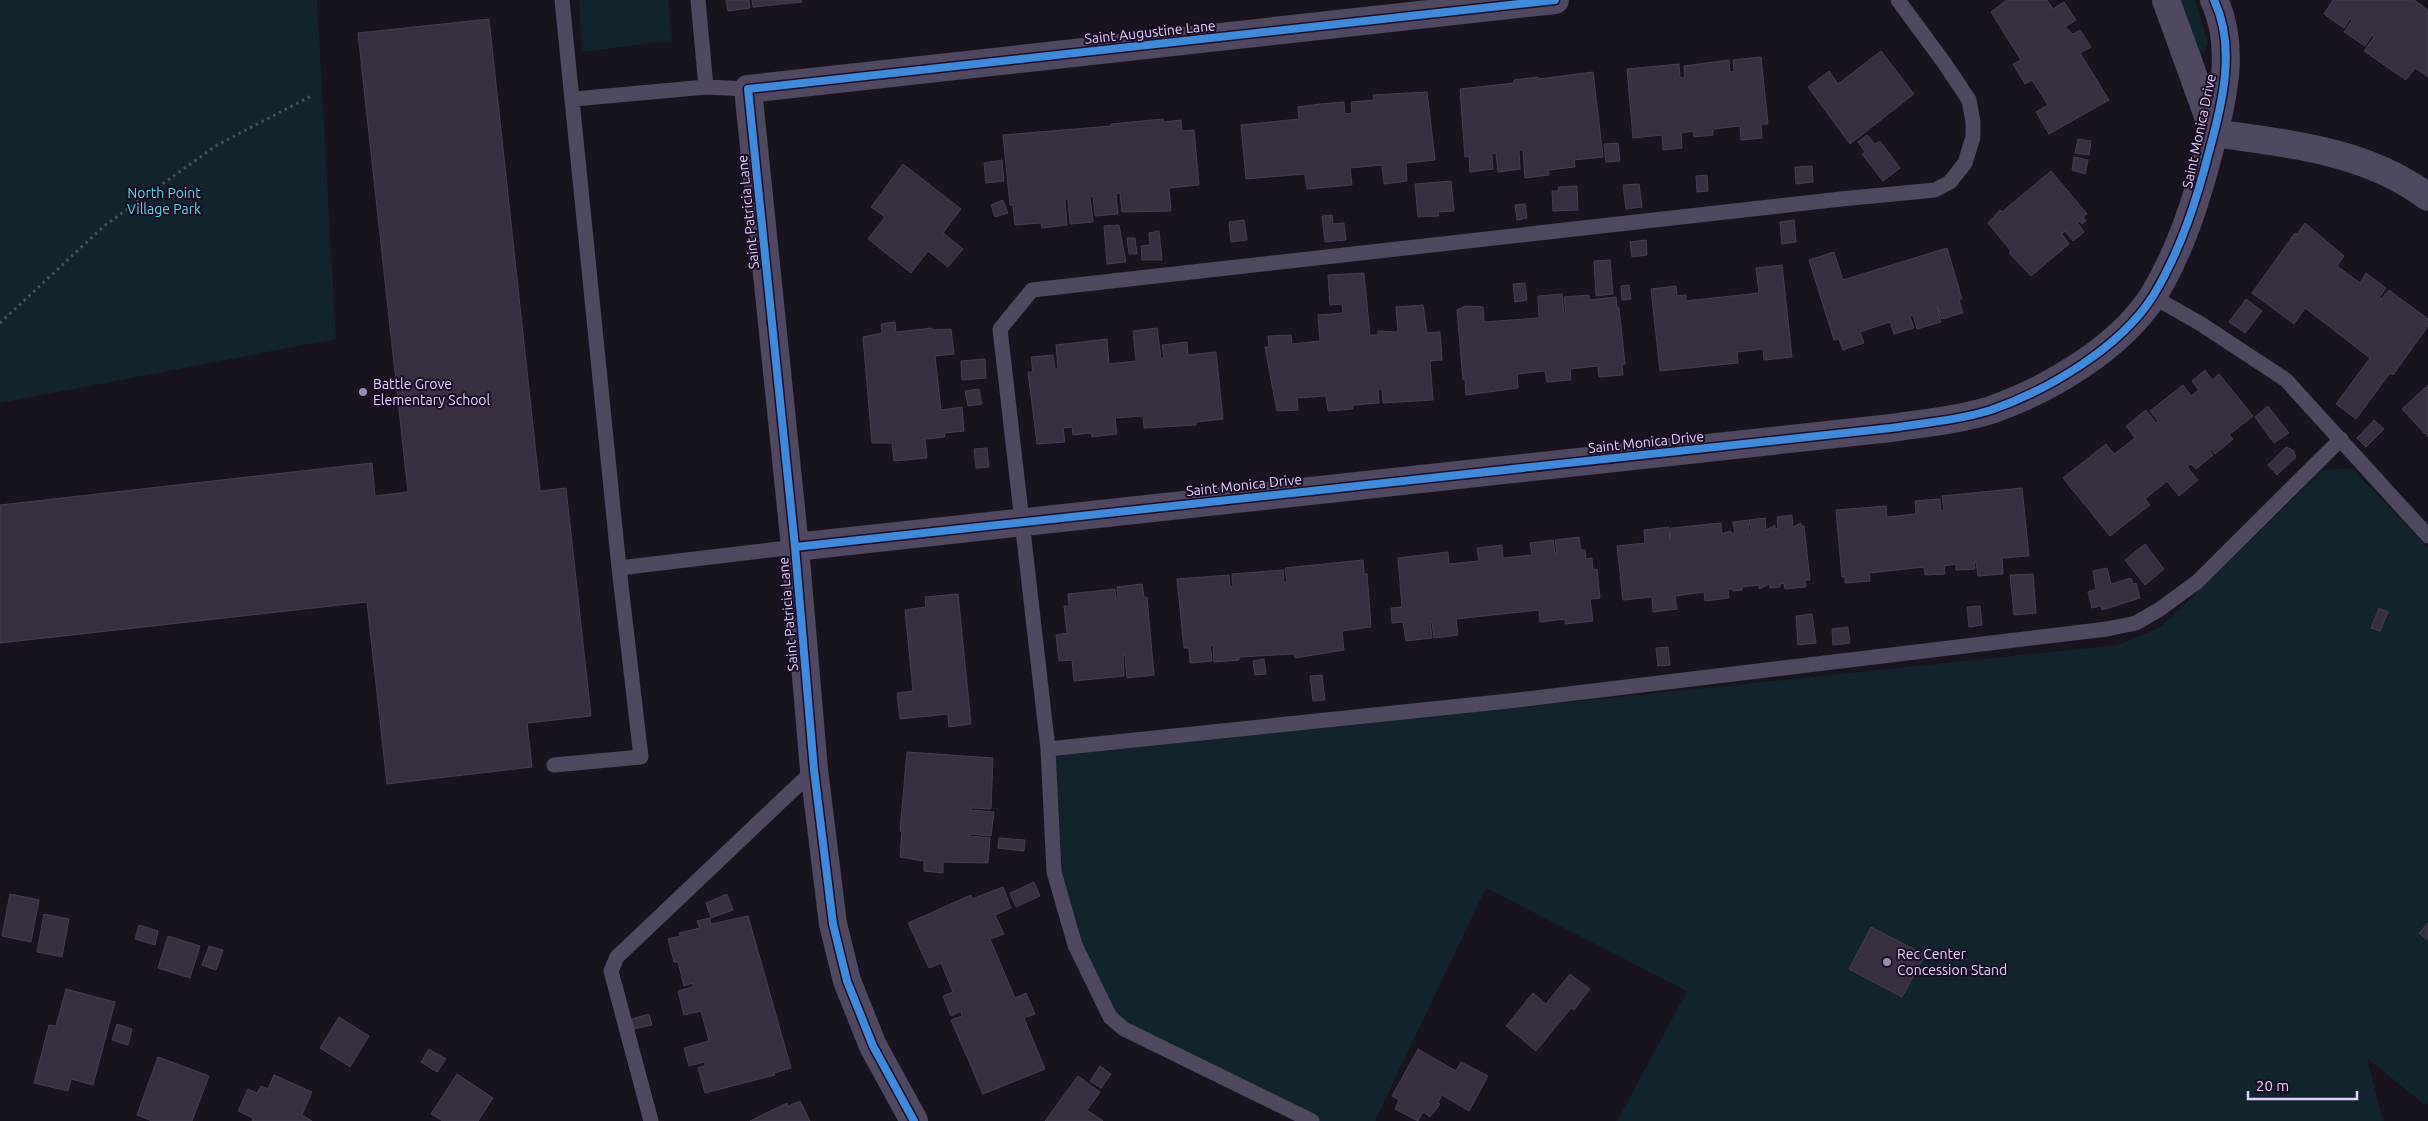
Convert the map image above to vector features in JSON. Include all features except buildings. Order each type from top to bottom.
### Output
[{"type":"street","name":"Saint Augustine Lane","points":[[748,89],[1556,0]]},
{"type":"street","name":"Saint Monica Drive","points":[[2166,0],[2214,133]]},
{"type":"street","name":"Saint Monica Drive","points":[[795,547],[1817,436],[1954,419],[1990,410],[2061,377],[2091,357],[2118,334],[2152,296],[2178,247],[2196,201],[2214,133],[2227,58],[2218,8],[2214,0]]},
{"type":"street","name":"Saint Patricia Lane","points":[[748,89],[795,547],[814,770],[833,924],[847,981],[873,1046],[914,1121]]},
{"type":"street","points":[[2214,133],[2335,152],[2394,175],[2428,197]]},
{"type":"lane","points":[[554,765],[641,757],[619,568],[574,98],[562,0]]},
{"type":"lane","points":[[698,0],[706,87]]},
{"type":"lane","points":[[1312,1121],[1124,1030],[1110,1017],[1075,945],[1054,872],[1048,749],[1000,329],[1032,290],[1935,190],[1950,182],[1965,163],[1973,137],[1973,122],[1969,100],[1898,0]]},
{"type":"lane","points":[[574,98],[706,87],[748,89]]},
{"type":"lane","points":[[2152,296],[2201,324],[2286,380],[2428,536]]},
{"type":"lane","points":[[1048,749],[1518,700],[2098,630],[2136,623],[2160,609],[2197,582],[2341,439]]},
{"type":"lane","points":[[619,568],[795,547]]},
{"type":"lane","points":[[651,1121],[611,971],[617,957],[814,770]]},
{"type":"path","points":[[0,323],[104,226],[217,145],[313,95]]},
{"type":"green space","name":"North Point Village Park","points":[[0,0],[317,0],[336,339],[0,403]]},
{"type":"green space","points":[[579,0],[668,0],[672,40],[582,52]]},
{"type":"green space","points":[[2178,0],[2195,0],[2208,43],[2203,54],[2198,54]]},
{"type":"green space","points":[[2352,468],[2428,548],[2428,1102],[2425,1105],[2367,1058],[2383,1121],[1617,1121],[1687,991],[1486,888],[1375,1121],[1320,1121],[1125,1027],[1111,1014],[1077,946],[1058,873],[1052,756],[2118,645],[2161,627],[2323,470]]},
{"type":"cycle path","points":[[914,1121],[873,1046],[847,981],[833,924],[814,770],[795,547],[748,89],[1555,0]]},
{"type":"cycle path","points":[[795,547],[1891,428],[1954,419],[1991,410],[2059,379],[2102,350],[2139,315],[2163,279],[2194,205],[2215,130],[2223,93],[2226,55],[2221,18],[2214,0]]},
{"type":"place","name":"Battle Grove Elementary School","points":[[363,392]]},
{"type":"place","name":"Rec Center Concession Stand","points":[[1887,962]]}]
